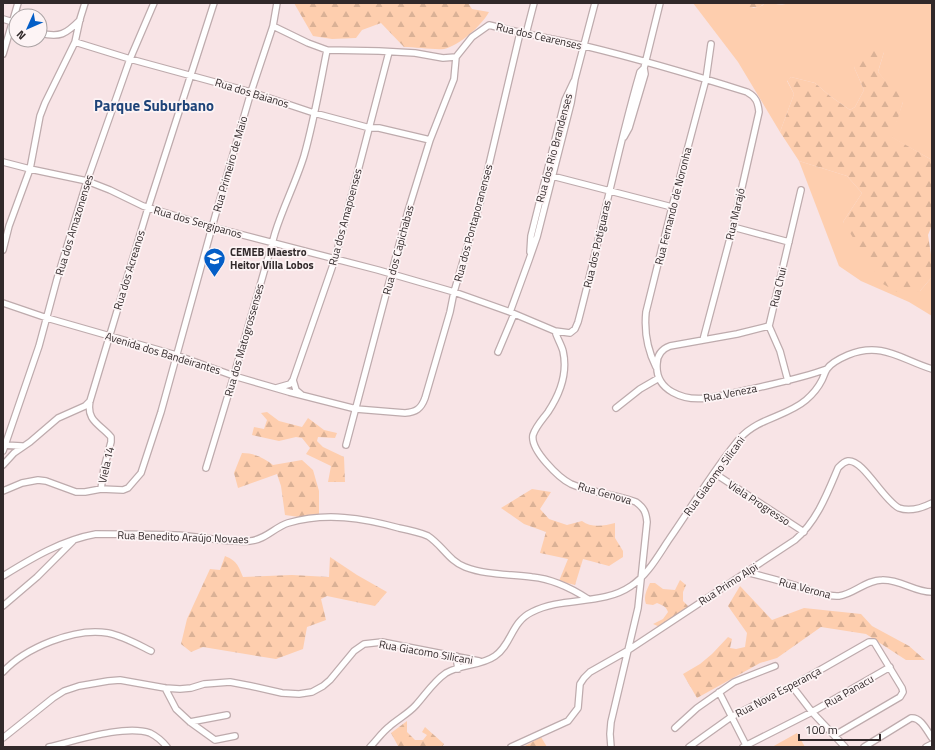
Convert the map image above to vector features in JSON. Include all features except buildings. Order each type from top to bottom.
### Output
[{"type":"street","points":[[3,250],[9,226],[30,169],[40,116],[75,42],[85,3]]},
{"type":"street","name":"Rua dos Amazonenses","points":[[3,447],[16,414],[47,318],[87,181],[130,59],[154,3]]},
{"type":"street","name":"Rua dos Acreanos","points":[[90,401],[148,208],[214,3]]},
{"type":"street","name":"Rua Primeiro de Maio","points":[[100,489],[117,491],[128,488],[141,473],[145,464],[212,226],[273,26],[276,3]]},
{"type":"street","points":[[526,34],[534,3]]},
{"type":"street","points":[[575,79],[595,3]]},
{"type":"street","name":"Rua dos Potiguaras","points":[[555,331],[570,333],[575,329],[578,322],[623,138],[629,128],[645,74],[645,65],[660,3]]},
{"type":"street","points":[[48,35],[63,34],[71,29],[80,19]]},
{"type":"street","name":"Rua dos Cearenses","points":[[456,56],[472,37],[489,25],[584,46],[645,65],[747,92]]},
{"type":"street","points":[[273,26],[308,43],[327,50],[389,52],[443,58],[456,56]]},
{"type":"street","name":"Rua dos Pontaporanenses","points":[[418,410],[425,398],[480,203],[520,33]]},
{"type":"street","points":[[3,54],[8,39]]},
{"type":"street","name":"Rua dos Baianos","points":[[75,42],[130,59],[252,92],[314,113],[370,128],[379,128],[430,140]]},
{"type":"street","name":"Rua Fernando de Noronha","points":[[656,367],[650,354],[645,325],[646,312],[672,206],[706,80],[712,44]]},
{"type":"street","name":"Rua dos Matogrossenses","points":[[206,468],[276,231],[304,156],[327,50]]},
{"type":"street","name":"Rua dos Amapoenses","points":[[293,380],[334,259],[389,52]]},
{"type":"street","name":"Rua dos Capichabas","points":[[346,445],[408,211],[430,140],[454,79],[456,56]]},
{"type":"street","name":"Rua dos Rio Brandenses","points":[[529,260],[571,102],[575,79]]},
{"type":"street","name":"Rua dos Rio Brandenses","points":[[529,260],[533,228],[565,100],[575,79]]},
{"type":"street","name":"Rua Marajó","points":[[703,340],[733,227],[759,112],[755,98],[747,92]]},
{"type":"street","name":"Rua dos Sergipanos","points":[[3,162],[87,181],[148,208],[454,292],[512,313],[555,331]]},
{"type":"street","points":[[552,176],[672,206]]},
{"type":"street","name":"Rua Chui","points":[[769,326],[801,190]]},
{"type":"street","points":[[733,227],[789,242]]},
{"type":"street","points":[[498,352],[529,260]]},
{"type":"street","name":"Avenida dos Bandeirantes","points":[[3,303],[47,318],[176,355],[234,376],[302,396],[356,409],[405,413],[418,410]]},
{"type":"street","points":[[656,367],[657,358],[665,348],[737,334],[769,326],[780,351],[788,381]]},
{"type":"street","name":"Rua Genova","points":[[555,331],[564,360],[561,385],[556,400],[536,429],[533,436],[533,444],[537,451],[557,474],[569,483],[583,489],[636,502],[642,506],[646,512],[647,522],[638,608],[611,722],[611,747]]},
{"type":"street","name":"Rua Giacomo Silicani","points":[[3,738],[53,698],[64,691],[79,686],[120,680],[165,688],[180,689],[191,688],[204,684],[230,682],[290,694],[306,693],[317,689],[330,680],[358,648],[364,644],[377,642],[481,662],[494,657],[504,647],[515,626],[524,616],[552,604],[602,598],[616,594],[631,586],[642,577],[714,473],[747,431],[756,424],[793,408],[805,401],[815,391],[827,370],[835,362],[854,353],[871,350],[893,353],[932,369]]},
{"type":"street","name":"Rua Veneza","points":[[656,367],[659,378],[667,390],[685,397],[696,399],[788,381],[827,370]]},
{"type":"street","points":[[616,408],[659,378]]},
{"type":"street","points":[[275,388],[290,384],[293,380]]},
{"type":"street","points":[[293,380],[296,390],[302,396]]},
{"type":"street","points":[[3,465],[10,457],[58,418],[85,406],[90,401]]},
{"type":"street","name":"Viela 14","points":[[90,401],[90,418],[111,437],[100,489]]},
{"type":"street","points":[[3,447],[23,446]]},
{"type":"street","name":"Rua Primo Alpi","points":[[511,747],[568,721],[578,708],[580,684],[590,672],[627,651],[786,547],[804,532],[816,516],[838,468],[842,463],[848,461],[855,463],[863,469],[883,494],[892,503],[900,508],[911,510],[924,507],[932,503]]},
{"type":"street","name":"Viela Progresso","points":[[714,473],[804,532]]},
{"type":"street","points":[[3,491],[22,483],[38,480],[46,481],[76,492],[100,489]]},
{"type":"street","name":"Rua Benedito Araújo Novaes","points":[[3,576],[39,554],[74,539],[96,534],[175,535],[252,541],[292,522],[329,517],[351,517],[385,524],[428,536],[433,539],[452,560],[465,567],[488,573],[534,577],[558,583],[567,586],[589,599]]},
{"type":"street","points":[[3,606],[37,577],[74,539]]},
{"type":"street","name":"Rua Verona","points":[[746,572],[813,591],[837,596],[847,594],[870,582],[881,580],[891,580],[920,591],[932,592]]},
{"type":"street","points":[[3,672],[16,660],[34,649],[61,639],[85,633],[107,633],[136,643],[151,651]]},
{"type":"street","name":"Rua Nova Esperança","points":[[690,747],[731,717],[792,686],[869,642],[876,644],[890,667]]},
{"type":"street","points":[[456,656],[458,669]]},
{"type":"street","points":[[370,747],[385,730],[416,706],[426,691],[438,679],[449,672],[481,662]]},
{"type":"street","points":[[675,728],[697,708],[734,682],[775,666]]},
{"type":"street","points":[[835,736],[900,698],[903,692],[902,688],[890,667]]},
{"type":"street","name":"Rua Panacu","points":[[745,746],[812,712],[890,667]]},
{"type":"street","points":[[792,686],[812,712],[845,747]]},
{"type":"street","points":[[165,688],[173,705],[190,722],[216,740],[236,736]]},
{"type":"street","points":[[719,692],[745,746]]},
{"type":"street","points":[[190,722],[227,715]]},
{"type":"street","points":[[864,747],[911,718],[919,721],[932,738]]},
{"type":"street","points":[[49,747],[88,737],[136,730],[151,734],[167,747]]},
{"type":"street","points":[[926,747],[932,744]]},
{"type":"green space","points":[[294,3],[468,3],[472,9],[489,12],[476,29],[456,44],[444,49],[435,49],[404,47],[381,23],[362,30],[356,38],[332,39],[313,36]]},
{"type":"green space","points":[[693,3],[739,3],[753,8],[769,3],[782,5],[788,3],[932,3],[932,160],[891,137],[903,102],[878,72],[884,52],[854,67],[864,90],[855,107],[850,110],[815,83],[791,77],[787,81],[794,94],[780,132],[738,62]]},
{"type":"green space","points":[[739,3],[765,3],[758,8],[754,7],[745,10]]},
{"type":"green space","points":[[876,44],[884,52],[878,72],[887,82],[902,87],[903,102],[892,137],[932,160],[932,225],[928,235],[932,261],[932,277],[920,291],[897,292],[883,284],[843,222],[862,193],[847,176],[799,161],[780,132],[794,94],[787,80],[791,77],[815,83],[850,110],[855,107],[864,90],[854,67],[862,53]]},
{"type":"green space","points":[[799,161],[847,176],[862,193],[843,222],[920,291],[932,277],[932,316],[909,302],[861,281],[839,266]]},
{"type":"green space","points":[[267,412],[279,421],[302,427],[308,418],[324,430],[337,433],[335,438],[318,437],[317,441],[323,447],[344,457],[345,482],[328,482],[331,466],[306,454],[310,448],[302,438],[296,437],[279,441],[252,435],[254,427],[264,429],[267,420],[261,413]]},
{"type":"green space","points":[[242,453],[259,456],[273,465],[302,460],[313,470],[319,491],[319,514],[299,517],[285,515],[281,486],[277,474],[238,488],[234,473]]},
{"type":"green space","points":[[532,489],[551,492],[540,509],[549,519],[567,525],[582,521],[593,526],[602,526],[615,523],[615,538],[623,551],[623,557],[609,566],[583,559],[575,585],[559,581],[568,559],[540,553],[546,532],[524,524],[501,508]]},
{"type":"green space","points":[[225,556],[237,564],[243,577],[292,575],[329,577],[330,557],[357,575],[387,592],[375,606],[327,596],[321,599],[326,620],[307,627],[303,649],[276,659],[203,647],[191,652],[181,644],[187,619],[210,569],[220,570]]},
{"type":"green space","points":[[680,580],[686,585],[683,592],[683,601],[689,607],[660,627],[653,624],[663,619],[668,612],[665,607],[657,603],[653,605],[646,604],[645,596],[650,583],[655,583],[663,589],[675,590]]},
{"type":"green space","points":[[740,586],[772,620],[804,608],[861,614],[872,626],[909,646],[925,660],[906,660],[866,634],[821,627],[777,658],[760,663],[697,698],[683,674],[700,664],[728,637],[732,639],[730,648],[736,649],[745,647],[747,633],[728,606]]},
{"type":"green space","points":[[407,721],[407,732],[415,740],[423,740],[427,735],[422,732],[425,727],[444,744],[442,747],[397,747],[398,746],[391,733]]},
{"type":"green space","points":[[797,733],[805,747],[772,747]]},
{"type":"green space","points":[[541,737],[547,747],[523,747]]},
{"type":"place","name":"CEMEB Maestro Heitor Villa Lobos","points":[[215,278]]},
{"type":"district","name":"Parque Suburbano","points":[[154,106]]}]
